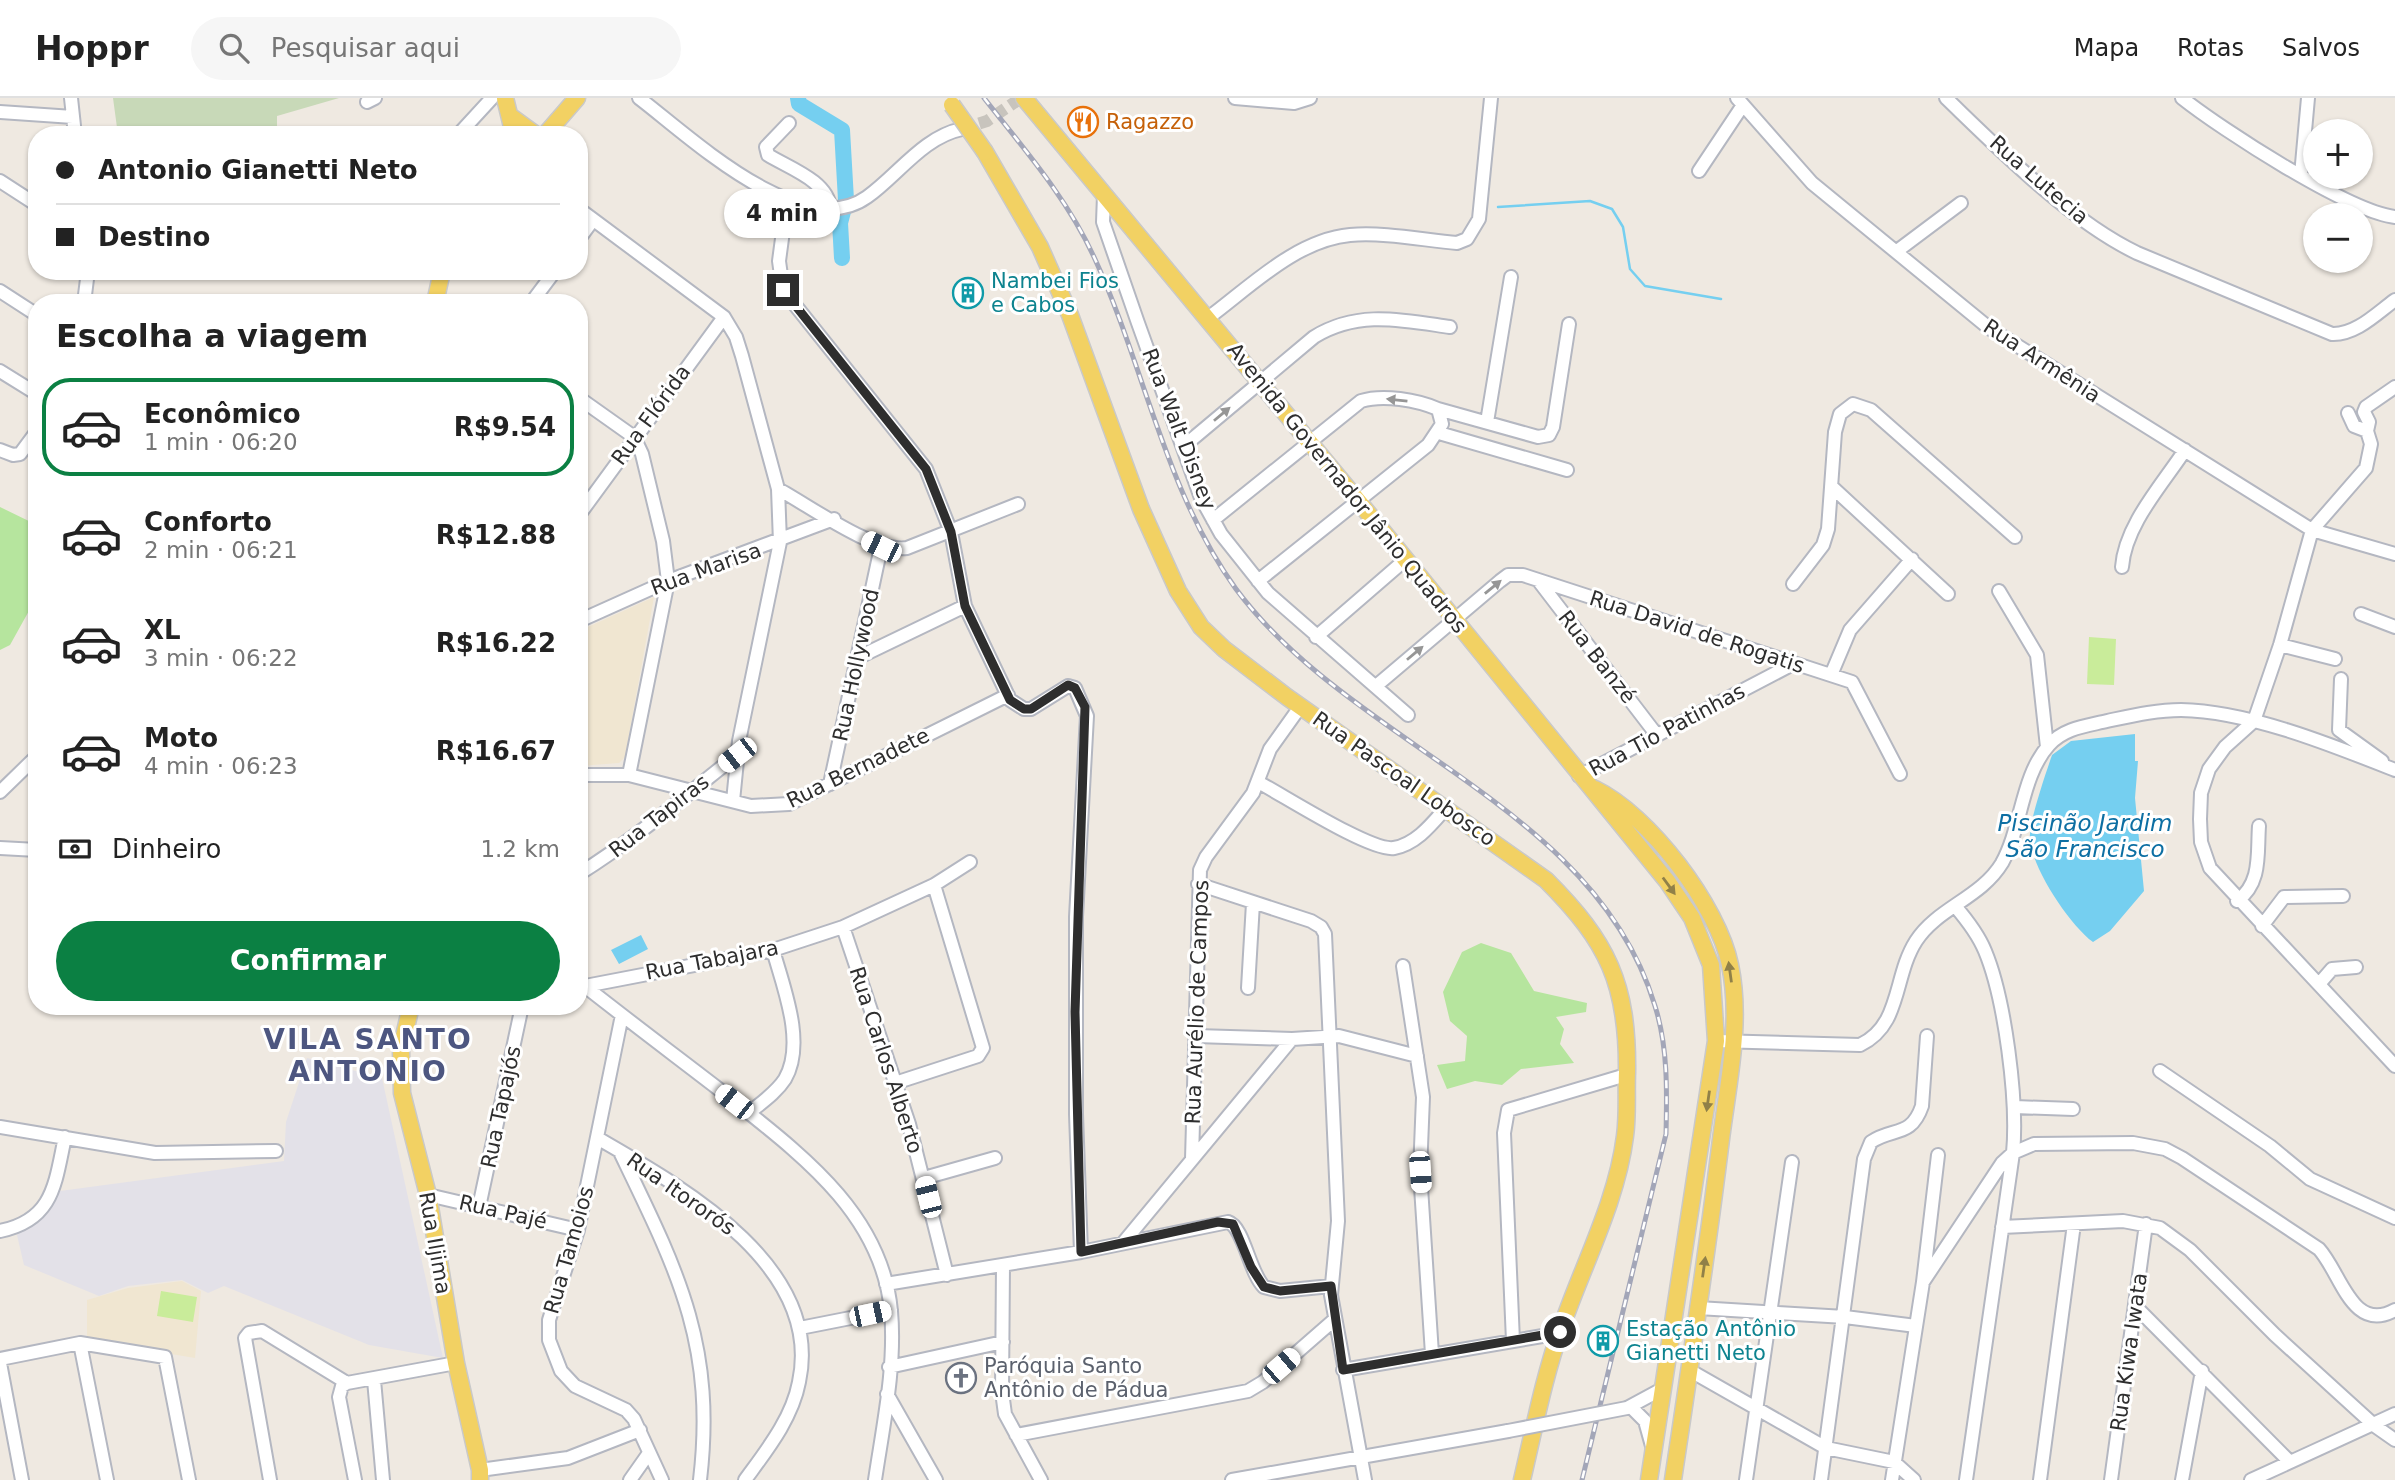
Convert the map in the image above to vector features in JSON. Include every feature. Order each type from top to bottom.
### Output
[{"type":"main road","points":[[553,126],[577,98]]},
{"type":"main road","name":"Rua Pascoal Lobosco","points":[[950,101],[985,152],[1040,247],[1070,315],[1141,509],[1178,591],[1212,639],[1300,707],[1546,880],[1583,918],[1610,962],[1619,985],[1628,1045],[1627,1108],[1622,1151],[1596,1237],[1560,1332],[1522,1480]]},
{"type":"main road","name":"Avenida Governador Jânio Quadros","points":[[1028,102],[1260,381],[1667,881],[1692,918],[1703,942],[1711,965],[1716,1041],[1649,1480]]},
{"type":"main road","points":[[510,105],[513,126]]},
{"type":"main road","points":[[510,105],[528,126]]},
{"type":"main road","name":"Avenida Governador Jânio Quadros","points":[[1583,780],[1628,809],[1694,889],[1724,944],[1730,965],[1733,1040],[1673,1480]]},
{"type":"main road","points":[[1626,833],[1642,824]]},
{"type":"main road","name":"Rua Iljima","points":[[409,1015],[399,1070],[428,1195],[456,1363],[480,1475]]},
{"type":"main road","points":[[1669,1357],[1689,1370]]},
{"type":"main road","points":[[1664,1388],[1679,1394],[1679,1439]]},
{"type":"street","points":[[71,98],[74,126]]},
{"type":"street","points":[[639,98],[737,173],[787,201],[837,207],[865,198],[939,137],[962,129]]},
{"type":"street","points":[[1235,98],[1294,103],[1310,98]]},
{"type":"street","points":[[1208,318],[1301,250],[1331,239],[1351,235],[1457,243],[1467,239],[1479,219],[1492,98]]},
{"type":"street","name":"Rua Lutecia","points":[[1947,98],[2067,207],[2116,243],[2137,253],[2332,334],[2342,335],[2354,330],[2395,300]]},
{"type":"street","points":[[2301,175],[2308,98]]},
{"type":"street","points":[[2186,100],[2301,175],[2363,208],[2380,215],[2395,216]]},
{"type":"street","points":[[1699,171],[1740,101]]},
{"type":"street","name":"Rua Armênia","points":[[1740,101],[1812,183],[1989,328],[2312,530],[2395,554]]},
{"type":"street","points":[[467,126],[489,103],[510,105]]},
{"type":"street","points":[[0,112],[73,117]]},
{"type":"street","points":[[789,123],[766,147],[768,155],[822,188],[837,207]]},
{"type":"street","points":[[0,181],[28,199]]},
{"type":"street","name":"Rua Walt Disney","points":[[1104,195],[1104,222],[1201,498],[1213,520],[1258,581],[1316,637],[1408,715]]},
{"type":"street","points":[[787,201],[779,261],[783,290],[926,469],[951,532],[965,606],[1008,695],[1017,705],[1031,709],[1068,685],[1075,688],[1085,707],[1075,1012],[1081,1252]]},
{"type":"street","points":[[1897,251],[1961,203]]},
{"type":"street","points":[[588,216],[724,317],[736,337],[742,356],[778,489],[780,542],[737,755],[733,802]]},
{"type":"street","points":[[588,227],[593,220]]},
{"type":"street","points":[[1487,422],[1511,277]]},
{"type":"street","points":[[0,291],[28,309]]},
{"type":"street","name":"Rua Flórida","points":[[588,501],[724,317]]},
{"type":"street","points":[[1184,446],[1314,337],[1344,321],[1384,317],[1450,327]]},
{"type":"street","points":[[1213,520],[1353,405],[1371,398],[1425,404],[1538,437],[1549,435],[1553,426],[1569,324]]},
{"type":"street","points":[[0,370],[28,388]]},
{"type":"street","points":[[2395,387],[2364,412],[2369,422],[2367,431],[2371,444],[2366,468],[2312,530],[2280,645],[2254,720],[2225,747],[2209,769],[2201,793],[2201,842],[2210,868],[2237,901],[2395,1066]]},
{"type":"street","points":[[588,404],[634,437],[642,454],[656,507],[668,581],[629,775]]},
{"type":"street","points":[[1793,584],[1823,545],[1828,529],[1835,432],[1840,414],[1853,404],[1861,404],[2015,537]]},
{"type":"street","points":[[1258,581],[1359,502],[1439,433],[1442,424],[1438,409]]},
{"type":"street","points":[[2348,413],[2354,426],[2367,431]]},
{"type":"street","points":[[1439,433],[1567,470]]},
{"type":"street","points":[[3,452],[20,454],[28,443]]},
{"type":"street","points":[[2122,567],[2123,552],[2138,522],[2185,450]]},
{"type":"street","points":[[1832,487],[1948,594]]},
{"type":"street","points":[[778,489],[881,547],[893,550],[907,548],[951,532],[1018,504]]},
{"type":"street","name":"Rua Marisa","points":[[588,617],[668,581],[780,542],[834,519]]},
{"type":"street","name":"Rua Hollywood","points":[[830,783],[881,547]]},
{"type":"street","points":[[1831,674],[1850,630],[1912,559]]},
{"type":"street","points":[[1316,637],[1405,560]]},
{"type":"street","name":"Rua David de Rogatis","points":[[1376,686],[1508,575],[1523,575],[1852,682],[1900,774]]},
{"type":"street","name":"Rua Banzé","points":[[1538,580],[1656,734]]},
{"type":"street","points":[[1716,1041],[1860,1045],[1872,1039],[1890,1018],[1904,965],[1916,940],[1990,879],[2002,862],[2029,787],[2047,747],[2037,655],[1999,591]]},
{"type":"street","points":[[857,658],[965,606]]},
{"type":"street","points":[[2361,614],[2395,627]]},
{"type":"street","points":[[2280,645],[2334,659]]},
{"type":"street","name":"Rua Tio Patinhas","points":[[1583,780],[1656,734],[1793,664]]},
{"type":"street","points":[[2341,679],[2339,730],[2394,770]]},
{"type":"street","name":"Rua Bernadete","points":[[588,775],[629,775],[733,802],[770,808],[789,804],[1008,695]]},
{"type":"street","name":"Rua Aurélio de Campos","points":[[1192,1159],[1198,884],[1206,857],[1241,813],[1258,782],[1270,749],[1300,707]]},
{"type":"street","points":[[2047,747],[2076,728],[2136,715],[2180,710],[2254,720],[2394,770]]},
{"type":"street","points":[[2225,747],[2231,715]]},
{"type":"street","name":"Rua Tapiras","points":[[588,868],[629,842],[690,790],[737,755]]},
{"type":"street","points":[[0,792],[28,765]]},
{"type":"street","points":[[1258,782],[1379,849],[1403,846],[1413,840],[1445,809]]},
{"type":"street","points":[[2237,901],[2250,891],[2255,880],[2259,825]]},
{"type":"street","points":[[0,848],[28,850]]},
{"type":"street","name":"Rua Tabajara","points":[[588,986],[773,950],[843,927],[934,885],[970,862]]},
{"type":"street","points":[[1198,884],[1321,927],[1326,941],[1338,1220],[1331,1286],[1334,1320],[1365,1480]]},
{"type":"street","points":[[895,1083],[978,1056],[983,1048],[934,885]]},
{"type":"street","points":[[2262,926],[2284,897],[2343,896]]},
{"type":"street","points":[[1248,988],[1253,903]]},
{"type":"street","points":[[1955,906],[1978,936],[1986,953],[1999,1003],[2015,1107],[2007,1196],[1966,1480]]},
{"type":"street","name":"Rua Carlos Alberto","points":[[843,927],[895,1083],[923,1178],[947,1275]]},
{"type":"street","points":[[748,1113],[783,1082],[791,1060],[788,1007],[773,950]]},
{"type":"street","points":[[1403,966],[1423,1097],[1420,1172],[1432,1354]]},
{"type":"street","points":[[2319,984],[2332,969],[2356,967]]},
{"type":"street","points":[[588,991],[817,1169],[834,1188],[865,1234],[886,1284],[891,1310],[887,1394],[874,1477]]},
{"type":"street","name":"Rua Tapajós","points":[[480,1208],[520,1015]]},
{"type":"street","name":"Rua Tamoios","points":[[622,1015],[599,1139],[578,1230],[549,1320],[553,1354],[561,1371],[575,1385],[626,1410],[640,1430],[662,1480]]},
{"type":"street","points":[[1196,1036],[1292,1039],[1329,1035],[1359,1040],[1417,1056]]},
{"type":"street","points":[[1821,1480],[1866,1149],[1876,1139],[1912,1125],[1918,1117],[1922,1106],[1927,1036]]},
{"type":"street","points":[[1123,1243],[1292,1039]]},
{"type":"street","points":[[2160,1071],[2270,1146],[2310,1179],[2395,1218]]},
{"type":"street","points":[[1513,1340],[1504,1133],[1508,1110],[1626,1075]]},
{"type":"street","points":[[2015,1107],[2073,1109]]},
{"type":"street","points":[[0,1127],[155,1153],[276,1151]]},
{"type":"street","points":[[0,1231],[28,1222],[45,1206],[54,1190],[65,1137]]},
{"type":"street","name":"Rua Itororós","points":[[599,1139],[694,1198],[745,1240],[772,1271],[800,1328],[801,1371],[792,1404],[745,1480]]},
{"type":"street","points":[[1923,1282],[1986,1186],[2012,1153],[2034,1144],[2133,1143],[2165,1149],[2319,1249],[2330,1261],[2351,1303],[2359,1311],[2376,1318],[2395,1310]]},
{"type":"street","points":[[620,1151],[667,1249],[694,1327],[700,1352],[705,1428],[701,1480]]},
{"type":"street","points":[[1892,1480],[1923,1282],[1938,1155]]},
{"type":"street","points":[[923,1178],[995,1158]]},
{"type":"street","points":[[1746,1480],[1792,1162]]},
{"type":"street","points":[[1986,1186],[2001,1190],[2007,1196]]},
{"type":"street","name":"Rua Pajé","points":[[428,1195],[578,1230]]},
{"type":"street","points":[[2002,1227],[2123,1221],[2146,1224],[2167,1233],[2190,1250],[2275,1335],[2375,1426],[2395,1440]]},
{"type":"street","points":[[886,1284],[1081,1252],[1228,1222],[1237,1229],[1251,1267],[1264,1287],[1280,1291],[1331,1286]]},
{"type":"street","points":[[2040,1480],[2074,1224]]},
{"type":"street","name":"Rua Kiwa Iwata","points":[[2111,1480],[2146,1224]]},
{"type":"street","points":[[1003,1265],[1005,1414],[1041,1480]]},
{"type":"street","points":[[2136,1307],[2289,1461]]},
{"type":"street","points":[[1698,1308],[1845,1317],[1916,1326]]},
{"type":"street","points":[[800,1328],[891,1310]]},
{"type":"street","points":[[1016,1435],[1248,1391],[1263,1382],[1334,1320]]},
{"type":"street","points":[[270,1480],[245,1338],[255,1330],[262,1331],[347,1383]]},
{"type":"street","points":[[1343,1370],[1560,1332]]},
{"type":"street","points":[[889,1367],[1003,1342]]},
{"type":"street","points":[[80,1343],[107,1480]]},
{"type":"street","points":[[22,1480],[0,1361],[80,1343],[164,1357],[189,1480]]},
{"type":"street","points":[[355,1480],[339,1397],[342,1386],[456,1363]]},
{"type":"street","points":[[1689,1370],[1826,1448],[1894,1462],[1914,1480]]},
{"type":"street","points":[[2182,1480],[2202,1371]]},
{"type":"street","points":[[374,1380],[383,1480]]},
{"type":"street","points":[[1232,1480],[1629,1408],[1664,1388]]},
{"type":"street","points":[[887,1394],[936,1480]]},
{"type":"street","points":[[1629,1408],[1645,1421],[1653,1452]]},
{"type":"street","points":[[2251,1480],[2289,1461],[2375,1426],[2395,1414]]},
{"type":"street","points":[[480,1475],[568,1458],[640,1430]]},
{"type":"street","points":[[629,1480],[649,1453]]},
{"type":"shaded area","points":[[654,597],[625,757],[619,763],[588,765],[588,627]]},
{"type":"shaded area","points":[[307,1058],[382,1078],[443,1358],[369,1345],[224,1286],[208,1293],[182,1280],[128,1286],[99,1296],[24,1265],[17,1235],[33,1223],[60,1191],[284,1161],[286,1122]]},
{"type":"shaded area","points":[[182,1281],[201,1291],[195,1358],[87,1340],[87,1300],[128,1288]]},
{"type":"green space","points":[[113,98],[339,98],[277,116],[277,126],[117,126]]},
{"type":"green space","points":[[0,507],[28,521],[28,613],[10,645],[0,650]]},
{"type":"green space","points":[[2089,637],[2116,639],[2114,685],[2087,684]]},
{"type":"green space","points":[[1481,943],[1511,953],[1534,991],[1587,1003],[1586,1012],[1556,1017],[1564,1029],[1560,1044],[1574,1063],[1521,1069],[1502,1085],[1475,1081],[1447,1089],[1437,1065],[1465,1061],[1467,1036],[1450,1021],[1443,992],[1462,952]]},
{"type":"green space","points":[[161,1291],[197,1297],[193,1322],[157,1316]]},
{"type":"water","name":"Piscinão Jardim São Francisco","points":[[2135,734],[2135,761],[2138,761],[2135,798],[2144,891],[2110,931],[2093,942],[2074,923],[2045,881],[2030,840],[2032,822],[2052,755],[2071,741]]},
{"type":"water","points":[[641,935],[648,949],[619,964],[611,950]]},
{"type":"waterway","points":[[798,98],[799,104],[842,130],[846,200],[840,223],[842,258]]},
{"type":"waterway","points":[[1498,207],[1590,201],[1612,209],[1623,227],[1630,269],[1645,286],[1721,299]]},
{"type":"tunnel","points":[[962,129],[987,121],[1021,98]]},
{"type":"railway","points":[[984,98],[1044,175],[1083,235],[1112,298],[1157,427],[1191,511],[1236,589],[1285,644],[1342,693],[1527,827],[1581,878],[1625,937],[1655,1006],[1664,1053],[1666,1134],[1582,1480]]},
{"type":"place","name":"Ragazzo","points":[[1083,122]]},
{"type":"place","name":"Nambei Fios e Cabos","points":[[968,293]]},
{"type":"place","name":"Estação Antônio Gianetti Neto","points":[[1603,1341]]},
{"type":"place","name":"Paróquia Santo Antônio de Pádua","points":[[961,1378]]},
{"type":"district","name":"VILA SANTO ANTONIO","points":[[368,1055]]},
{"type":"route","points":[[783,290],[790,303],[926,469],[951,532],[965,606],[1010,700],[1024,709],[1031,709],[1068,685],[1075,688],[1085,707],[1087,716],[1076,916],[1075,1012],[1081,1252],[1218,1222],[1233,1224],[1258,1282],[1264,1287],[1280,1291],[1331,1286],[1343,1370],[1560,1332]]}]
